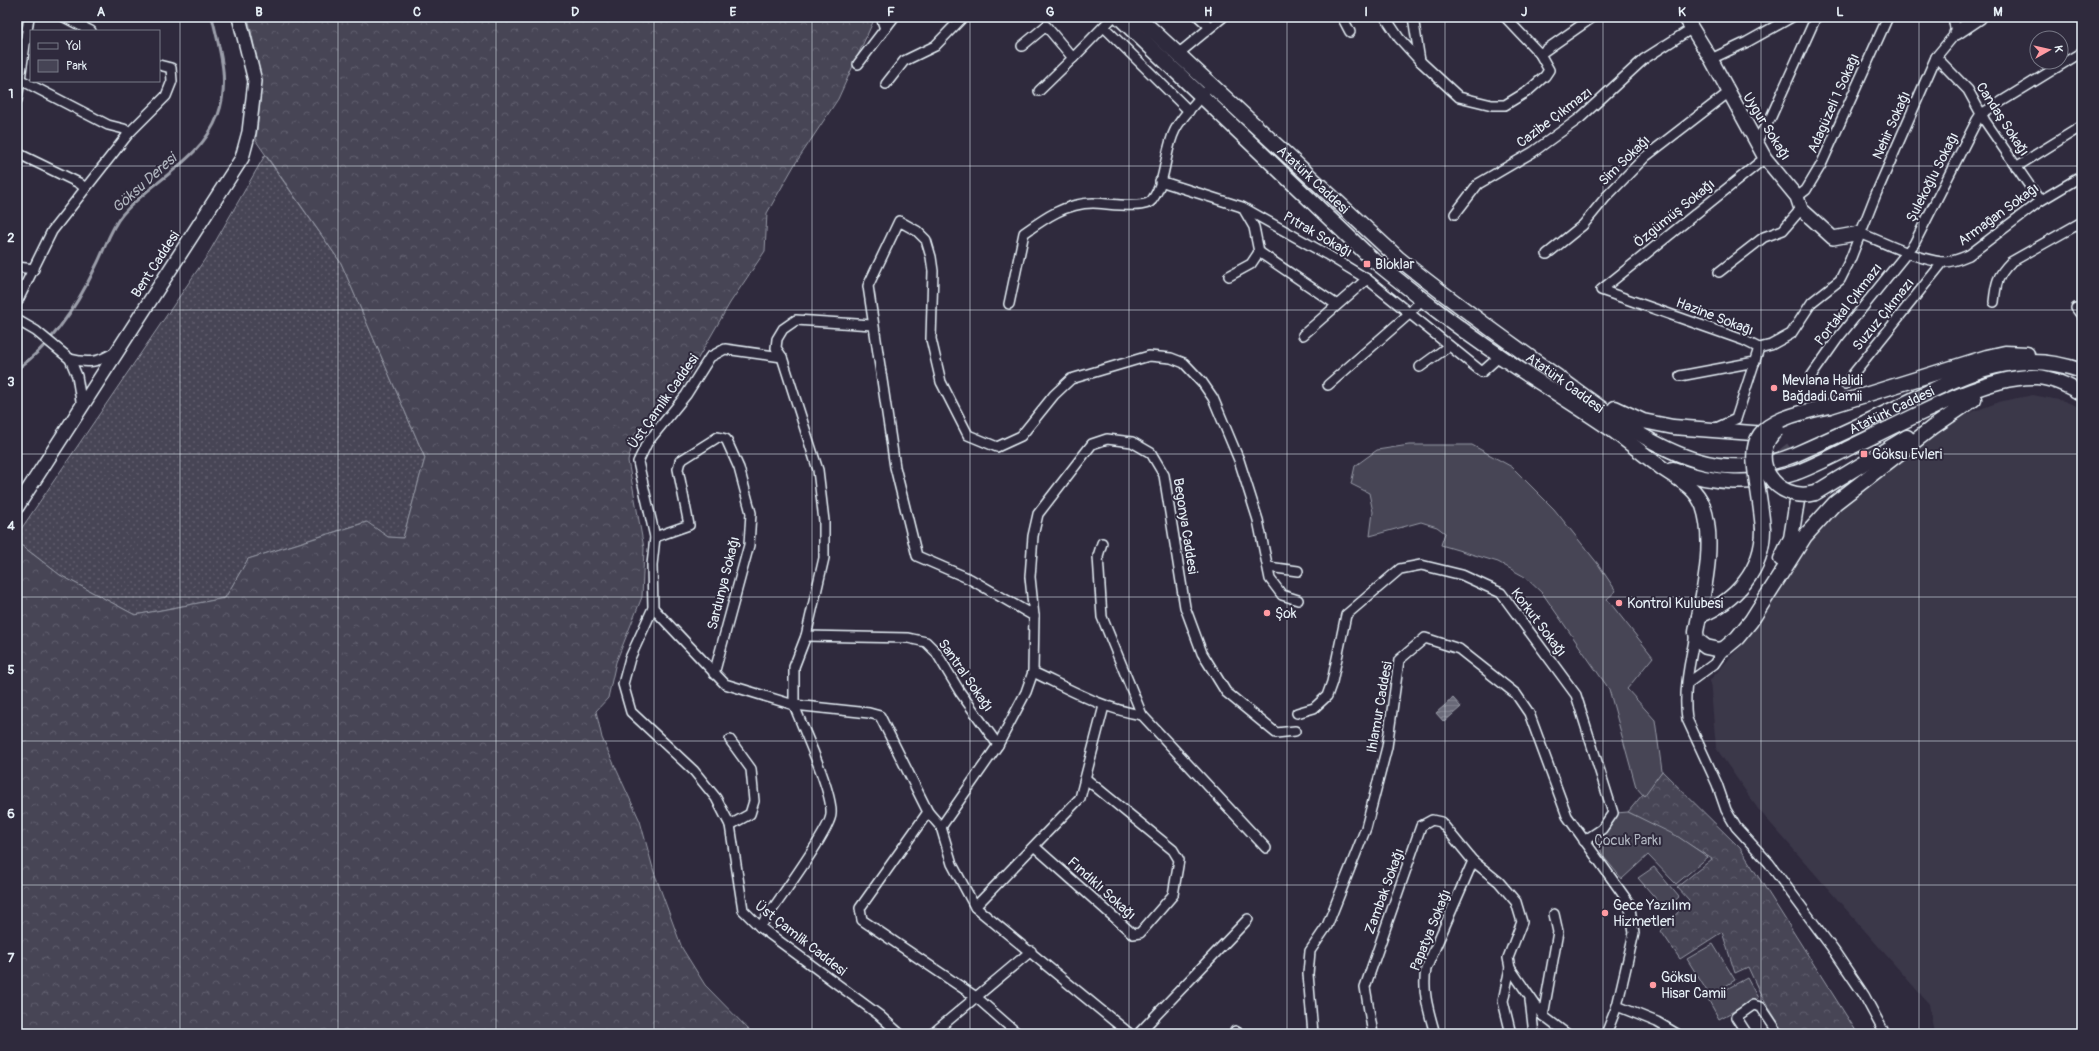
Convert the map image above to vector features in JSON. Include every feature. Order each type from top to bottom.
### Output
[{"type":"main road","name":"Atatürk Caddesi","points":[[1119,17],[1398,258],[1461,307],[1589,400],[1655,443],[1686,457],[1714,464],[1760,465],[1794,455],[1975,372],[2011,362],[2051,362],[2082,371]]},
{"type":"main road","name":"Atatürk Caddesi","points":[[1138,17],[1178,54],[1206,91],[1372,259],[1422,300],[1500,356],[1611,429],[1648,457]]},
{"type":"main road","points":[[1699,616],[1709,612],[1732,596],[1750,576],[1761,551],[1763,529],[1753,455],[1759,436],[1772,424],[1782,419],[1830,406],[1987,357],[2005,353],[2036,355],[2051,362]]},
{"type":"main road","points":[[1648,457],[1682,473],[1717,481],[1746,482],[1769,479],[1796,472],[1949,400],[1985,386],[2016,379],[2037,377],[2056,382],[2082,394]]},
{"type":"main road","points":[[1830,406],[1779,426],[1772,432],[1764,448],[1766,469],[1777,486],[1790,493],[1798,495],[1816,492],[1930,423],[1974,399],[2016,379]]},
{"type":"main road","points":[[1648,457],[1687,483],[1702,505],[1708,524],[1709,543],[1696,632],[1697,640],[1706,647],[1714,650],[1725,648],[1737,638],[1751,621],[1805,536],[1835,503],[1933,427],[1974,399]]},
{"type":"main road","points":[[1589,400],[1653,424],[1673,427],[1765,434]]},
{"type":"main road","points":[[1725,648],[1785,552],[1791,538],[1797,501]]},
{"type":"street","points":[[17,100],[29,17]]},
{"type":"street","points":[[64,17],[89,30]]},
{"type":"street","name":"Bent Caddesi","points":[[17,507],[242,158],[249,132],[255,81],[239,17]]},
{"type":"street","points":[[881,17],[885,28]]},
{"type":"street","points":[[858,64],[894,17]]},
{"type":"street","points":[[886,84],[904,61],[935,46],[963,17]]},
{"type":"street","points":[[1039,91],[1113,17]]},
{"type":"street","points":[[1199,17],[1210,27]]},
{"type":"street","points":[[1178,54],[1223,17]]},
{"type":"street","points":[[1342,17],[1350,32]]},
{"type":"street","points":[[1385,17],[1400,38],[1420,61],[1458,97],[1492,105],[1505,105],[1528,92],[1545,76],[1549,70],[1540,54],[1505,17]]},
{"type":"street","points":[[1412,17],[1420,61]]},
{"type":"street","points":[[1540,54],[1593,17]]},
{"type":"street","name":"Uygur Sokağı","points":[[1685,17],[1691,29],[1711,59],[1728,93],[1765,158],[1799,203],[1833,238],[1860,233]]},
{"type":"street","points":[[1711,59],[1748,42],[1792,17]]},
{"type":"street","points":[[1756,142],[1771,117],[1816,17]]},
{"type":"street","name":"Adagüzeli 1 Sokaḡı","points":[[1719,272],[1764,237],[1783,230],[1821,164],[1888,17]]},
{"type":"street","points":[[1953,17],[1956,33],[1980,17]]},
{"type":"street","points":[[1022,46],[1046,26],[1073,58]]},
{"type":"street","points":[[1104,27],[1189,111]]},
{"type":"street","name":"Cazibe Çıkmazı","points":[[1455,214],[1478,184],[1533,152],[1580,118],[1644,59],[1691,29]]},
{"type":"street","name":"Nehir Sokağı","points":[[1860,233],[1936,57],[1956,33]]},
{"type":"street","points":[[1981,114],[2082,52]]},
{"type":"street","name":"Candaş Sokağı","points":[[1936,57],[1962,82],[1981,114],[2040,201]]},
{"type":"street","points":[[17,302],[52,232],[84,188],[129,133],[166,96],[172,81],[171,68],[160,65]]},
{"type":"street","points":[[19,79],[108,126],[124,129],[129,133]]},
{"type":"street","points":[[1009,304],[1024,233],[1049,216],[1068,207],[1091,203],[1142,206],[1152,201],[1160,181],[1174,130],[1206,91]]},
{"type":"street","name":"Sim Sokağı","points":[[1547,254],[1583,225],[1606,197],[1644,157],[1728,93]]},
{"type":"street","name":"Şulekoğlu Sokaḡı","points":[[1908,252],[1914,244],[1981,114]]},
{"type":"street","points":[[2016,167],[2082,126]]},
{"type":"street","points":[[17,153],[79,183],[84,188]]},
{"type":"street","name":"Özgümüş Sokağı","points":[[1601,290],[1765,158]]},
{"type":"street","name":"Armaḡan Sokaḡı","points":[[1943,262],[1969,255],[2040,201],[2082,176]]},
{"type":"street","name":"Pıtrak Sokağı","points":[[1160,181],[1242,207],[1366,279],[1482,372],[1500,356]]},
{"type":"street","points":[[1242,207],[1254,227],[1260,252],[1336,305]]},
{"type":"street","points":[[1034,616],[970,579],[917,556],[895,467],[872,325],[868,286],[899,221],[917,231],[926,240],[933,272],[931,339],[941,382],[968,435],[997,446],[1021,436],[1054,395],[1071,379],[1149,356],[1171,358],[1184,363],[1202,382],[1213,398],[1239,460],[1258,520],[1270,580],[1282,595],[1298,600]]},
{"type":"street","points":[[1994,302],[1996,282],[2004,269],[2012,262],[2082,222]]},
{"type":"street","points":[[1860,233],[1908,252],[1943,262]]},
{"type":"street","name":"Hazine Sokaḡı","points":[[1601,290],[1743,340],[1758,348],[1771,345],[1791,334],[1812,302],[1840,280],[1850,260],[1860,233]]},
{"type":"street","points":[[1229,276],[1252,264],[1260,252]]},
{"type":"street","name":"Portakal Çıkmazı","points":[[1812,375],[1857,314],[1908,252]]},
{"type":"street","name":"Suzuz Çıkmazı","points":[[1845,384],[1943,262]]},
{"type":"street","points":[[17,267],[34,269]]},
{"type":"street","points":[[1303,335],[1366,279]]},
{"type":"street","points":[[1328,385],[1409,314],[1422,300]]},
{"type":"street","points":[[2076,308],[2082,316]]},
{"type":"street","points":[[17,320],[36,331],[70,359],[84,363],[95,363],[118,351]]},
{"type":"street","points":[[760,927],[823,834],[832,816],[830,798],[794,705],[794,667],[806,636],[824,558],[824,521],[818,470],[782,357],[776,348],[777,339],[783,329],[796,320],[872,325]]},
{"type":"street","points":[[1420,367],[1449,346]]},
{"type":"street","points":[[1711,430],[1732,421],[1737,414],[1755,362],[1758,348]]},
{"type":"street","name":"Üst Çamlik Caddesi","points":[[782,357],[725,349],[710,357],[686,394],[647,443],[638,462],[655,537],[652,565],[653,608],[630,658],[623,684],[631,712],[694,771],[716,798],[730,825],[743,910],[760,927],[879,1015],[900,1034]]},
{"type":"street","points":[[70,359],[77,376],[82,407]]},
{"type":"street","points":[[1680,376],[1755,362]]},
{"type":"street","points":[[1737,414],[1745,427],[1765,434]]},
{"type":"street","name":"Sardunya Sokağı","points":[[655,537],[689,525],[678,469],[680,461],[718,438],[726,439],[738,468],[751,514],[749,545],[714,674]]},
{"type":"street","name":"Begonya Caddesi","points":[[941,827],[998,745],[1026,692],[1033,672],[1034,616],[1030,578],[1033,536],[1038,514],[1092,444],[1107,439],[1132,442],[1151,453],[1164,474],[1185,607],[1202,653],[1226,692],[1276,733],[1295,730]]},
{"type":"street","points":[[1102,543],[1098,556],[1102,617],[1142,715],[1266,848]]},
{"type":"street","name":"Korkut Sokağı","points":[[1297,713],[1314,708],[1327,696],[1332,682],[1346,616],[1400,569],[1421,566],[1462,575],[1483,583],[1501,593],[1576,695],[1613,813],[1602,829],[1584,841]]},
{"type":"street","points":[[1268,567],[1298,571]]},
{"type":"street","points":[[653,608],[724,684],[794,705],[869,713],[880,716],[928,812],[941,827],[952,864],[975,907],[1031,951],[1130,1034]]},
{"type":"street","points":[[1696,632],[1688,673],[1685,707],[1687,719],[1717,784],[1726,810],[1736,827],[1769,863],[1835,952],[1864,995],[1885,1034]]},
{"type":"street","name":"Santral Sokağı","points":[[806,636],[908,638],[926,642],[936,652],[960,692],[998,745]]},
{"type":"street","name":"Ihlamur Caddesi","points":[[1313,1034],[1308,974],[1310,951],[1327,926],[1366,828],[1387,747],[1399,660],[1424,638],[1459,649],[1516,694],[1529,713],[1567,816],[1584,841]]},
{"type":"street","points":[[1688,683],[1714,664],[1725,648]]},
{"type":"street","points":[[1033,672],[1104,706],[1120,712],[1142,715]]},
{"type":"street","points":[[975,907],[1035,847],[1080,798],[1086,780],[1104,706]]},
{"type":"street","points":[[730,740],[752,769],[754,801],[750,814],[730,825]]},
{"type":"street","name":"Fındıklı Sokağı","points":[[1035,847],[1133,934],[1140,932],[1173,895],[1180,860],[1174,850],[1086,780]]},
{"type":"street","points":[[928,812],[860,908],[862,920],[976,997],[1018,1034]]},
{"type":"street","name":"Zambak Sokağı","points":[[1373,1034],[1365,987],[1421,826],[1432,820],[1441,822],[1473,861],[1499,882],[1516,902],[1522,922],[1508,958],[1510,968],[1503,1001],[1511,1034]]},
{"type":"street","points":[[1584,841],[1629,903],[1634,933],[1617,1006],[1606,1034]]},
{"type":"street","name":"Papatya Sokağı","points":[[1435,1034],[1426,1001],[1424,984],[1426,970],[1473,861]]},
{"type":"street","points":[[1543,1016],[1558,932],[1554,914]]},
{"type":"street","points":[[1141,1034],[1140,1032],[1248,919]]},
{"type":"street","points":[[932,1034],[1031,951]]},
{"type":"street","points":[[1510,968],[1543,1016],[1567,1034]]},
{"type":"street","points":[[1530,998],[1534,1034]]},
{"type":"street","points":[[1747,1034],[1736,1017],[1753,1005],[1761,1007],[1779,1034]]},
{"type":"street","points":[[1617,1006],[1657,1022],[1677,1034]]},
{"type":"street","points":[[1004,1021],[1013,1034]]},
{"type":"shaded area","points":[[2033,395],[2064,401],[2082,408],[2082,1034],[1934,1034],[1929,1004],[1758,809],[1716,748],[1710,680],[1748,638],[1776,590],[1815,532],[1843,506],[1947,425],[1972,412],[2002,401]]},
{"type":"green space","points":[[248,17],[872,17],[873,22],[838,99],[795,164],[767,213],[765,251],[730,303],[682,386],[635,434],[628,461],[644,548],[642,597],[616,662],[608,698],[596,711],[602,738],[640,821],[654,872],[682,948],[705,985],[753,1034],[17,1034],[17,542],[60,575],[135,615],[225,598],[248,559],[367,522],[388,537],[403,538],[425,458],[341,263],[256,141],[262,82]]},
{"type":"green space","points":[[265,155],[341,263],[425,458],[403,538],[388,537],[366,522],[248,559],[225,598],[135,615],[60,575],[17,542],[17,535],[207,256]]},
{"type":"green space","points":[[1409,445],[1472,445],[1512,467],[1554,509],[1598,564],[1616,591],[1607,599],[1653,657],[1627,689],[1655,720],[1662,771],[1644,796],[1636,787],[1609,689],[1543,594],[1525,577],[1498,562],[1441,545],[1445,533],[1437,527],[1421,522],[1370,536],[1373,512],[1369,493],[1351,484],[1355,466],[1377,450]]},
{"type":"green space","points":[[1662,771],[1740,848],[1858,1034],[1785,1034],[1759,991],[1748,967],[1735,973],[1722,932],[1680,959],[1661,931],[1689,900],[1677,887],[1712,859],[1679,838],[1628,812]]},
{"type":"green space","name":"Çocuk Parkı","points":[[1628,812],[1677,836],[1708,857],[1676,884],[1648,855],[1622,879],[1603,856],[1596,837],[1616,813]]},
{"type":"green space","points":[[1654,867],[1679,897],[1665,909],[1638,878]]},
{"type":"green space","points":[[1713,944],[1735,980],[1710,996],[1687,959]]},
{"type":"green space","points":[[1747,978],[1758,998],[1719,1019],[1708,999]]},
{"type":"water","points":[[1453,698],[1461,707],[1444,722],[1436,713]]},
{"type":"waterway","name":"Göksu Deresi","points":[[17,369],[42,348],[63,323],[81,295],[114,226],[122,215],[147,191],[188,158],[210,131],[222,103],[223,90],[221,54],[212,17]]},
{"type":"tunnel","points":[[1766,434],[1781,447],[1790,463],[1796,481],[1797,501]]},
{"type":"place","name":"Bloklar","points":[[1367,264]]},
{"type":"place","name":"Mevlana Halidi Bağdadi Camii","points":[[1774,388]]},
{"type":"place","name":"Göksu Evleri","points":[[1864,454]]},
{"type":"place","name":"Kontrol Kulubesi","points":[[1619,603]]},
{"type":"place","name":"Şok","points":[[1267,613]]},
{"type":"place","name":"Gece Yazılım Hizmetleri","points":[[1605,913]]},
{"type":"place","name":"Göksu Hisar Camii","points":[[1653,985]]}]
